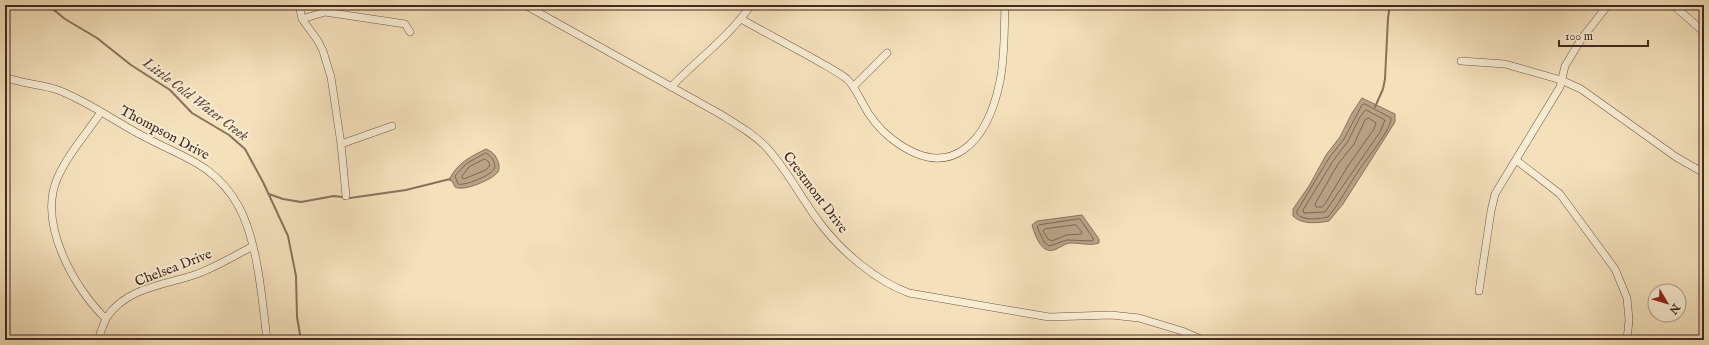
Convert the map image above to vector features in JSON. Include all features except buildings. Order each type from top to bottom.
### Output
[{"type":"street","points":[[298,5],[302,19],[318,41],[328,63],[341,144],[346,196]]},
{"type":"street","name":"Crestmont Drive","points":[[525,5],[731,120],[766,147],[780,163],[820,223],[842,247],[869,271],[886,283],[898,289],[909,293],[1041,316],[1111,315],[1139,318],[1182,331],[1203,340]]},
{"type":"street","points":[[671,87],[726,36],[752,5]]},
{"type":"street","points":[[741,19],[839,74],[854,86],[875,122],[888,135],[902,145],[920,154],[946,157],[968,148],[975,139],[994,105],[1002,68],[1005,5]]},
{"type":"street","points":[[1479,291],[1491,211],[1496,194],[1560,87],[1565,66],[1582,38],[1608,5]]},
{"type":"street","points":[[1673,5],[1704,32]]},
{"type":"street","points":[[302,19],[325,12],[405,24],[410,32]]},
{"type":"street","points":[[854,86],[887,53]]},
{"type":"street","points":[[1462,61],[1505,64],[1561,80],[1592,96],[1676,157],[1704,173]]},
{"type":"street","name":"Thompson Drive","points":[[5,77],[56,90],[101,112],[142,136],[201,164],[217,177],[229,191],[239,208],[249,232],[268,340]]},
{"type":"street","points":[[101,112],[62,169],[54,189],[51,204],[58,243],[66,261],[94,308],[106,319]]},
{"type":"street","points":[[341,144],[392,126]]},
{"type":"street","points":[[1516,160],[1560,194],[1615,269],[1627,298],[1629,320],[1628,340]]},
{"type":"street","name":"Chelsea Drive","points":[[98,340],[106,319],[117,306],[141,291],[156,285],[203,272],[252,246]]},
{"type":"water","points":[[1362,98],[1395,114],[1395,122],[1343,204],[1329,221],[1310,223],[1297,219],[1293,216],[1293,209],[1309,186],[1326,155],[1340,137],[1352,113]]},
{"type":"water","points":[[486,149],[493,153],[496,157],[499,166],[498,172],[490,178],[471,187],[455,187],[452,181],[449,180],[456,169],[469,158]]},
{"type":"water","points":[[1082,215],[1099,239],[1099,243],[1069,243],[1054,250],[1049,250],[1039,243],[1032,225],[1037,221]]},
{"type":"waterway","name":"Little Cold Water Creek","points":[[48,5],[65,19],[97,38],[131,65],[170,90],[192,113],[229,135],[245,149],[263,182],[288,236],[296,276],[297,317],[301,340]]},
{"type":"waterway","points":[[1375,107],[1383,89],[1385,79],[1390,5]]},
{"type":"waterway","points":[[269,194],[283,199],[301,202],[334,196],[350,198],[406,190],[450,179]]}]
